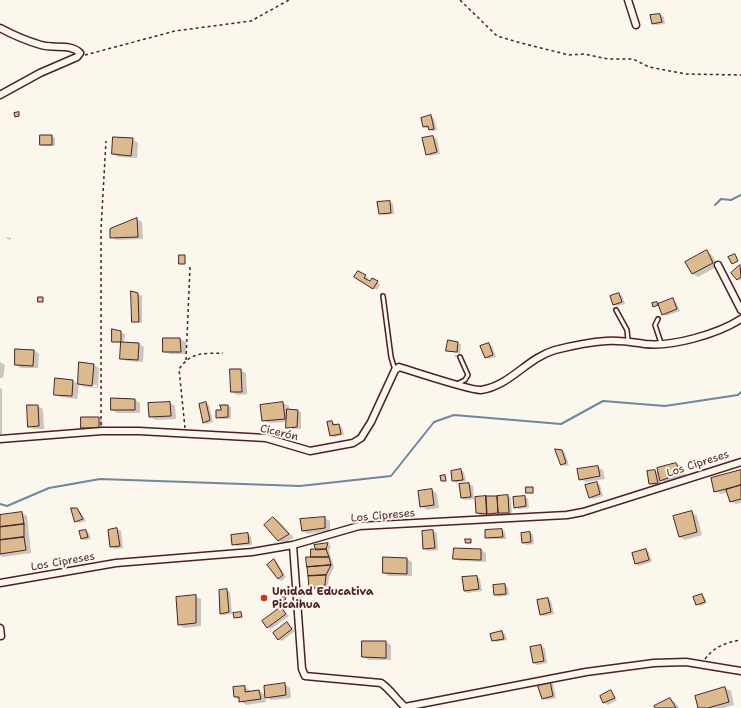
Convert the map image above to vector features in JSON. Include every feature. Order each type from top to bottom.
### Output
[{"type":"street","points":[[628,0],[636,25]]},
{"type":"street","points":[[0,28],[42,45],[76,49],[80,53],[77,57],[40,73],[0,96]]},
{"type":"street","points":[[718,264],[741,310]]},
{"type":"street","points":[[395,370],[399,367],[479,390],[504,382],[540,355],[555,350],[604,341],[628,340],[646,344],[661,343],[700,336],[741,319]]},
{"type":"street","name":"Cicerón","points":[[0,440],[102,431],[139,431],[266,438],[310,451],[352,443],[361,438],[371,422],[395,370]]},
{"type":"street","name":"Los Cipreses","points":[[0,583],[116,563],[252,552],[293,545],[359,526],[530,517],[583,512],[741,462]]},
{"type":"street","points":[[293,545],[302,669],[305,676],[381,683],[390,689],[397,700],[405,707],[586,672],[654,663],[701,663],[741,672]]},
{"type":"street","points":[[0,628],[1,636]]},
{"type":"lane","points":[[383,296],[391,357],[395,370]]},
{"type":"lane","points":[[616,310],[627,330],[628,340]]},
{"type":"lane","points":[[658,319],[655,325],[661,343]]},
{"type":"lane","points":[[457,384],[465,380],[468,375],[460,357]]},
{"type":"path","points":[[77,57],[176,31],[251,21],[289,0]]},
{"type":"path","points":[[460,0],[497,36],[521,43],[569,55],[584,54],[608,59],[633,59],[649,68],[686,74],[741,75]]},
{"type":"path","points":[[102,431],[101,229],[106,141]]},
{"type":"path","points":[[186,360],[190,267]]},
{"type":"path","points":[[185,434],[179,369],[186,360],[198,354],[223,354]]},
{"type":"path","points":[[701,663],[713,649],[721,644],[741,640]]},
{"type":"building","points":[[660,14],[662,22],[652,24],[650,15]]},
{"type":"building","points":[[19,112],[19,116],[15,117],[14,113]]},
{"type":"building","points":[[431,115],[434,129],[429,130],[428,126],[423,127],[421,118]]},
{"type":"building","points":[[40,135],[52,135],[52,145],[40,145]]},
{"type":"building","points":[[433,136],[437,152],[426,155],[422,138]]},
{"type":"building","points":[[113,137],[133,138],[131,156],[112,154]]},
{"type":"building","points":[[390,201],[391,213],[379,214],[377,202]]},
{"type":"building","points":[[137,218],[138,237],[110,238],[110,229]]},
{"type":"building","points":[[707,250],[713,263],[692,274],[685,262]]},
{"type":"building","points":[[735,254],[738,261],[732,264],[728,257]]},
{"type":"building","points":[[179,255],[185,255],[185,264],[179,264]]},
{"type":"building","points":[[740,265],[741,277],[737,280],[731,273]]},
{"type":"building","points":[[358,271],[366,275],[364,278],[370,281],[372,278],[378,281],[373,289],[354,277]]},
{"type":"building","points":[[131,291],[138,293],[139,322],[132,322]]},
{"type":"building","points":[[619,293],[622,302],[613,305],[610,296]]},
{"type":"building","points":[[38,297],[43,297],[43,302],[38,302]]},
{"type":"building","points":[[673,298],[677,309],[662,315],[658,304]]},
{"type":"building","points":[[657,302],[658,305],[653,307],[652,303]]},
{"type":"building","points":[[112,329],[121,331],[121,342],[112,342]]},
{"type":"building","points":[[163,338],[180,338],[181,352],[163,352]]},
{"type":"building","points":[[448,340],[458,342],[457,352],[446,351]]},
{"type":"building","points":[[121,342],[139,343],[138,360],[120,359]]},
{"type":"building","points":[[489,343],[493,355],[485,358],[480,346]]},
{"type":"building","points":[[15,349],[34,350],[33,366],[15,365]]},
{"type":"building","points":[[79,362],[94,364],[92,386],[78,384]]},
{"type":"building","points":[[230,369],[241,369],[242,392],[231,392]]},
{"type":"building","points":[[55,378],[73,380],[72,396],[54,395]]},
{"type":"building","points":[[111,398],[135,399],[135,410],[111,410]]},
{"type":"building","points":[[170,402],[171,416],[149,417],[148,403]]},
{"type":"building","points":[[206,402],[210,420],[203,423],[199,404]]},
{"type":"building","points":[[283,402],[285,419],[262,421],[260,405]]},
{"type":"building","points":[[27,405],[38,405],[39,426],[28,427]]},
{"type":"building","points":[[220,405],[228,405],[228,417],[216,418],[216,410],[221,410]]},
{"type":"building","points":[[287,409],[298,410],[297,427],[286,428]]},
{"type":"building","points":[[81,417],[99,417],[99,428],[81,428]]},
{"type":"building","points":[[332,421],[333,425],[339,424],[341,434],[330,436],[327,422]]},
{"type":"building","points":[[555,449],[562,450],[566,463],[561,465]]},
{"type":"building","points":[[676,463],[681,473],[660,481],[657,468]]},
{"type":"building","points":[[598,466],[600,476],[579,480],[577,469]]},
{"type":"building","points":[[461,469],[463,480],[452,481],[451,471]]},
{"type":"building","points":[[655,470],[658,483],[649,484],[647,471]]},
{"type":"building","points":[[741,470],[741,485],[714,492],[711,478]]},
{"type":"building","points":[[445,475],[446,481],[441,481],[440,476]]},
{"type":"building","points":[[597,482],[600,494],[589,498],[585,485]]},
{"type":"building","points":[[469,483],[471,497],[461,498],[459,484]]},
{"type":"building","points":[[741,485],[741,499],[730,502],[726,490]]},
{"type":"building","points":[[526,487],[533,487],[533,493],[526,493]]},
{"type":"building","points":[[432,489],[434,505],[420,507],[418,491]]},
{"type":"building","points":[[508,495],[509,513],[498,513],[497,496]]},
{"type":"building","points":[[486,496],[487,514],[476,513],[475,497]]},
{"type":"building","points":[[486,496],[497,496],[498,513],[487,514]]},
{"type":"building","points":[[525,496],[526,506],[514,508],[513,497]]},
{"type":"building","points":[[71,508],[77,508],[83,519],[75,522]]},
{"type":"building","points":[[692,511],[697,532],[679,537],[673,516]]},
{"type":"building","points":[[22,512],[24,524],[0,527],[0,515]]},
{"type":"building","points":[[273,517],[289,534],[278,541],[264,525]]},
{"type":"building","points":[[325,517],[325,528],[302,531],[300,519]]},
{"type":"building","points":[[24,524],[24,537],[0,540],[0,527]]},
{"type":"building","points":[[117,528],[120,546],[110,547],[108,530]]},
{"type":"building","points":[[502,529],[503,537],[485,538],[485,530]]},
{"type":"building","points":[[86,530],[88,537],[81,539],[79,531]]},
{"type":"building","points":[[433,530],[435,548],[423,549],[422,531]]},
{"type":"building","points":[[530,532],[531,542],[522,543],[521,533]]},
{"type":"building","points":[[248,533],[249,543],[232,545],[231,535]]},
{"type":"building","points":[[24,537],[26,550],[0,554],[0,540]]},
{"type":"building","points":[[465,539],[471,539],[471,543],[466,543]]},
{"type":"building","points":[[328,543],[326,549],[316,550],[314,545]]},
{"type":"building","points":[[454,548],[481,549],[481,560],[453,559]]},
{"type":"building","points":[[311,549],[326,549],[329,557],[311,557]]},
{"type":"building","points":[[646,549],[649,560],[635,564],[632,553]]},
{"type":"building","points":[[306,557],[329,557],[331,565],[307,567]]},
{"type":"building","points":[[383,557],[407,558],[407,574],[383,573]]},
{"type":"building","points":[[274,559],[283,575],[278,579],[267,565]]},
{"type":"building","points":[[331,565],[326,575],[308,576],[307,567]]},
{"type":"building","points":[[326,575],[325,585],[309,589],[308,576]]},
{"type":"building","points":[[477,576],[479,589],[464,591],[462,577]]},
{"type":"building","points":[[505,584],[506,594],[494,595],[493,585]]},
{"type":"building","points":[[227,589],[229,612],[220,614],[219,590]]},
{"type":"building","points":[[702,594],[705,602],[696,605],[693,597]]},
{"type":"building","points":[[196,595],[196,623],[178,625],[176,597]]},
{"type":"building","points":[[284,596],[286,599],[281,603],[278,600]]},
{"type":"building","points":[[548,598],[551,612],[540,615],[537,600]]},
{"type":"building","points":[[281,607],[286,614],[267,628],[262,621]]},
{"type":"building","points":[[241,612],[242,617],[234,618],[233,613]]},
{"type":"building","points":[[287,622],[292,629],[278,640],[273,633]]},
{"type":"building","points":[[502,631],[504,639],[492,641],[490,634]]},
{"type":"building","points":[[362,641],[386,641],[386,658],[362,657]]},
{"type":"building","points":[[541,645],[544,661],[533,663],[530,647]]},
{"type":"building","points":[[550,681],[553,696],[542,699],[537,684]]},
{"type":"building","points":[[285,683],[286,695],[265,698],[264,686]]},
{"type":"building","points":[[245,686],[245,692],[259,690],[261,699],[239,702],[239,697],[234,697],[233,687]]},
{"type":"building","points":[[725,687],[729,702],[708,708],[698,708],[695,696]]},
{"type":"building","points":[[611,690],[615,698],[603,703],[600,696]]},
{"type":"building","points":[[670,698],[676,708],[655,708],[654,706]]},
{"type":"waterway","points":[[715,205],[721,199],[731,200],[741,195]]},
{"type":"waterway","points":[[0,504],[7,506],[49,488],[100,479],[300,486],[391,476],[434,422],[454,415],[561,424],[603,401],[665,406],[738,395],[741,392]]},
{"type":"place","name":"Unidad Educativa Picaihua","points":[[264,598]]}]
